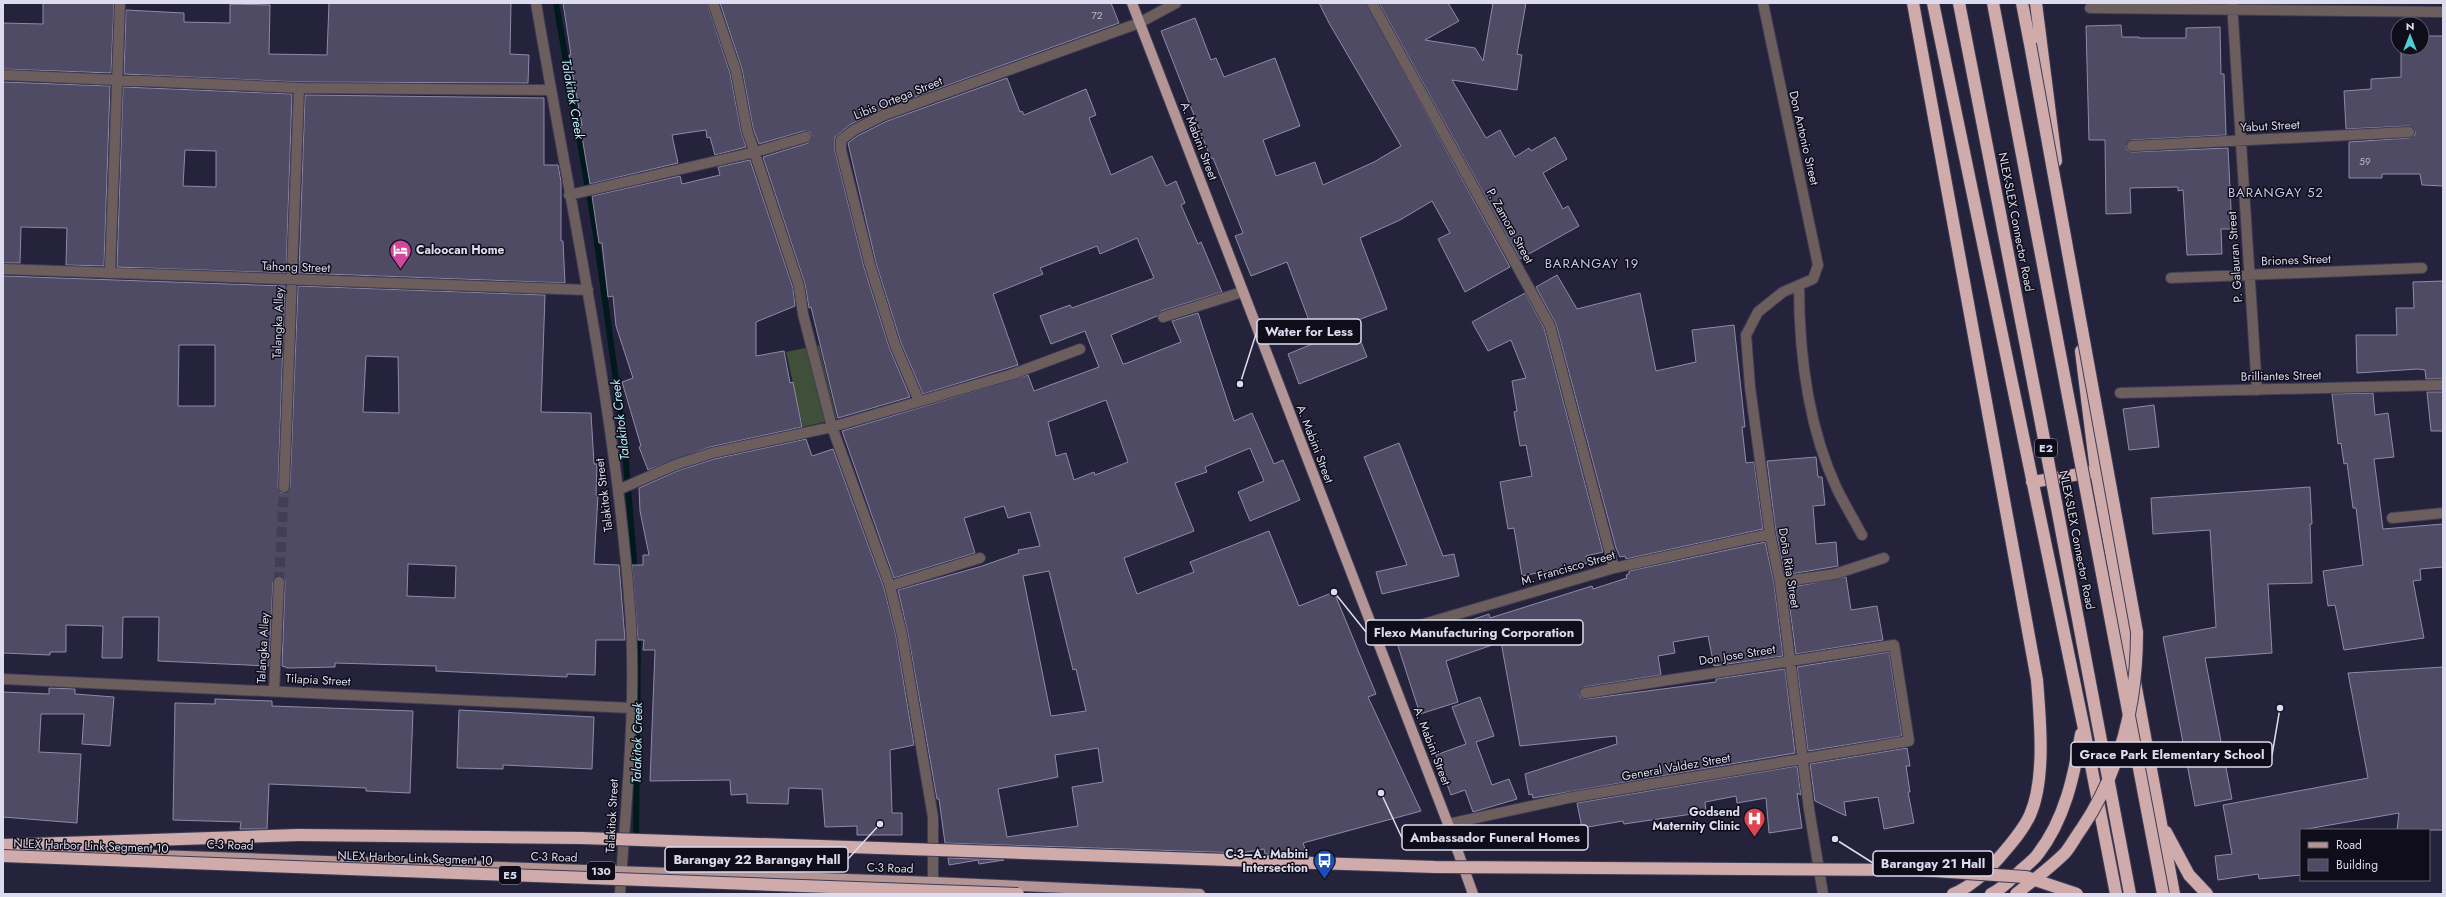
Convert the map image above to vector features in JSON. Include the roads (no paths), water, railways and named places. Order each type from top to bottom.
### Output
[{"type":"highway","points":[[1912,3],[2037,680],[2041,728],[2039,776],[2030,815],[2010,845],[1981,878],[1953,894]]},
{"type":"highway","points":[[1933,3],[2083,724],[2116,894]]},
{"type":"highway","name":"NLEX-SLEX Connector Road","points":[[1959,3],[2040,418],[2130,894]]},
{"type":"highway","name":"NLEX-SLEX Connector Road","points":[[1993,3],[2163,894]]},
{"type":"highway","points":[[2016,894],[2065,852],[2097,805],[2116,761],[2129,719],[2137,669],[2137,632],[2022,3]]},
{"type":"highway","points":[[2036,3],[2096,471],[2174,894]]},
{"type":"highway","points":[[2032,482],[2096,471]]},
{"type":"highway","points":[[1991,894],[2000,890],[2038,855],[2053,829],[2065,806],[2074,773],[2083,724]]},
{"type":"highway","points":[[2160,821],[2189,875],[2207,894]]},
{"type":"highway","points":[[3,845],[298,835],[582,838],[1435,867],[1919,870],[2026,877],[2077,894]]},
{"type":"highway","name":"NLEX Harbor Link Segment 10","points":[[3,856],[1018,894]]},
{"type":"main road","name":"A. Mabini Street","points":[[1132,3],[1448,824],[1473,894]]},
{"type":"main road","name":"C-3 Road","points":[[3,850],[933,882],[1200,894]]},
{"type":"street","points":[[110,273],[120,3]]},
{"type":"street","name":"Talakitok Street","points":[[536,3],[551,90],[574,194],[618,490],[630,612],[631,708],[620,894]]},
{"type":"street","points":[[713,3],[736,71],[747,130],[799,286],[803,314],[832,427],[890,586],[902,635],[933,817],[933,882]]},
{"type":"street","name":"Libis Ortega Street","points":[[919,401],[895,345],[870,265],[841,150],[841,140],[854,130],[884,115],[1139,23],[1176,3]]},
{"type":"street","name":"P. Zamora Street","points":[[1372,3],[1550,326],[1614,568]]},
{"type":"street","name":"Don Antonio Street","points":[[1763,3],[1818,265],[1813,279]]},
{"type":"street","points":[[2090,8],[2232,6],[2443,12]]},
{"type":"street","name":"P. Galauran Street","points":[[2232,6],[2257,390]]},
{"type":"street","points":[[3,75],[299,88],[551,90]]},
{"type":"street","name":"Talangka Alley","points":[[284,487],[299,88]]},
{"type":"street","name":"Yabut Street","points":[[2132,146],[2409,132]]},
{"type":"street","points":[[574,194],[755,152],[806,137]]},
{"type":"street","name":"Briones Street","points":[[2171,278],[2422,268]]},
{"type":"street","name":"Tahong Street","points":[[3,269],[588,290]]},
{"type":"street","name":"Doña Rita Street","points":[[1813,279],[1782,292],[1758,312],[1746,335],[1750,387],[1770,534],[1780,582],[1803,758],[1823,894]]},
{"type":"street","points":[[1799,285],[1800,336],[1805,375],[1818,436],[1837,488],[1862,535]]},
{"type":"street","points":[[1163,318],[1242,292]]},
{"type":"street","points":[[618,490],[675,465],[712,453],[832,427],[1013,374],[1080,348]]},
{"type":"street","name":"Brilliantes Street","points":[[2120,393],[2443,385]]},
{"type":"street","points":[[2392,518],[2443,513]]},
{"type":"street","name":"M. Francisco Street","points":[[1376,638],[1614,568],[1770,534]]},
{"type":"street","points":[[890,586],[980,558]]},
{"type":"street","points":[[1780,582],[1835,574],[1884,558]]},
{"type":"street","name":"Talangka Alley","points":[[274,691],[279,582]]},
{"type":"street","name":"Don Jose Street","points":[[1585,693],[1894,645],[1909,740]]},
{"type":"street","name":"Tilapia Street","points":[[3,679],[631,708]]},
{"type":"street","name":"General Valdez Street","points":[[1448,824],[1568,798],[1909,740]]},
{"type":"waterway","name":"Talakitok Creek","points":[[556,3],[596,235],[624,438],[635,573]]},
{"type":"waterway","name":"Talakitok Creek","points":[[636,840],[638,632]]},
{"type":"tunnel","points":[[279,582],[284,487]]},
{"type":"place","name":"Caloocan Home","points":[[401,270]]},
{"type":"place","name":"Water for Less","points":[[1240,384]]},
{"type":"place","name":"Flexo Manufacturing Corporation","points":[[1334,592]]},
{"type":"place","name":"Grace Park Elementary School","points":[[2280,708]]},
{"type":"place","name":"Ambassador Funeral Homes","points":[[1381,793]]},
{"type":"place","name":"Barangay 22 Barangay Hall","points":[[880,824]]},
{"type":"place","name":"Godsend Maternity Clinic","points":[[1755,838]]},
{"type":"place","name":"Barangay 21 Hall","points":[[1835,839]]},
{"type":"place","name":"C-3–A. Mabini Intersection","points":[[1324,880]]},
{"type":"district","name":"BARANGAY 52","points":[[2276,192]]},
{"type":"district","name":"BARANGAY 19","points":[[1592,263]]}]
